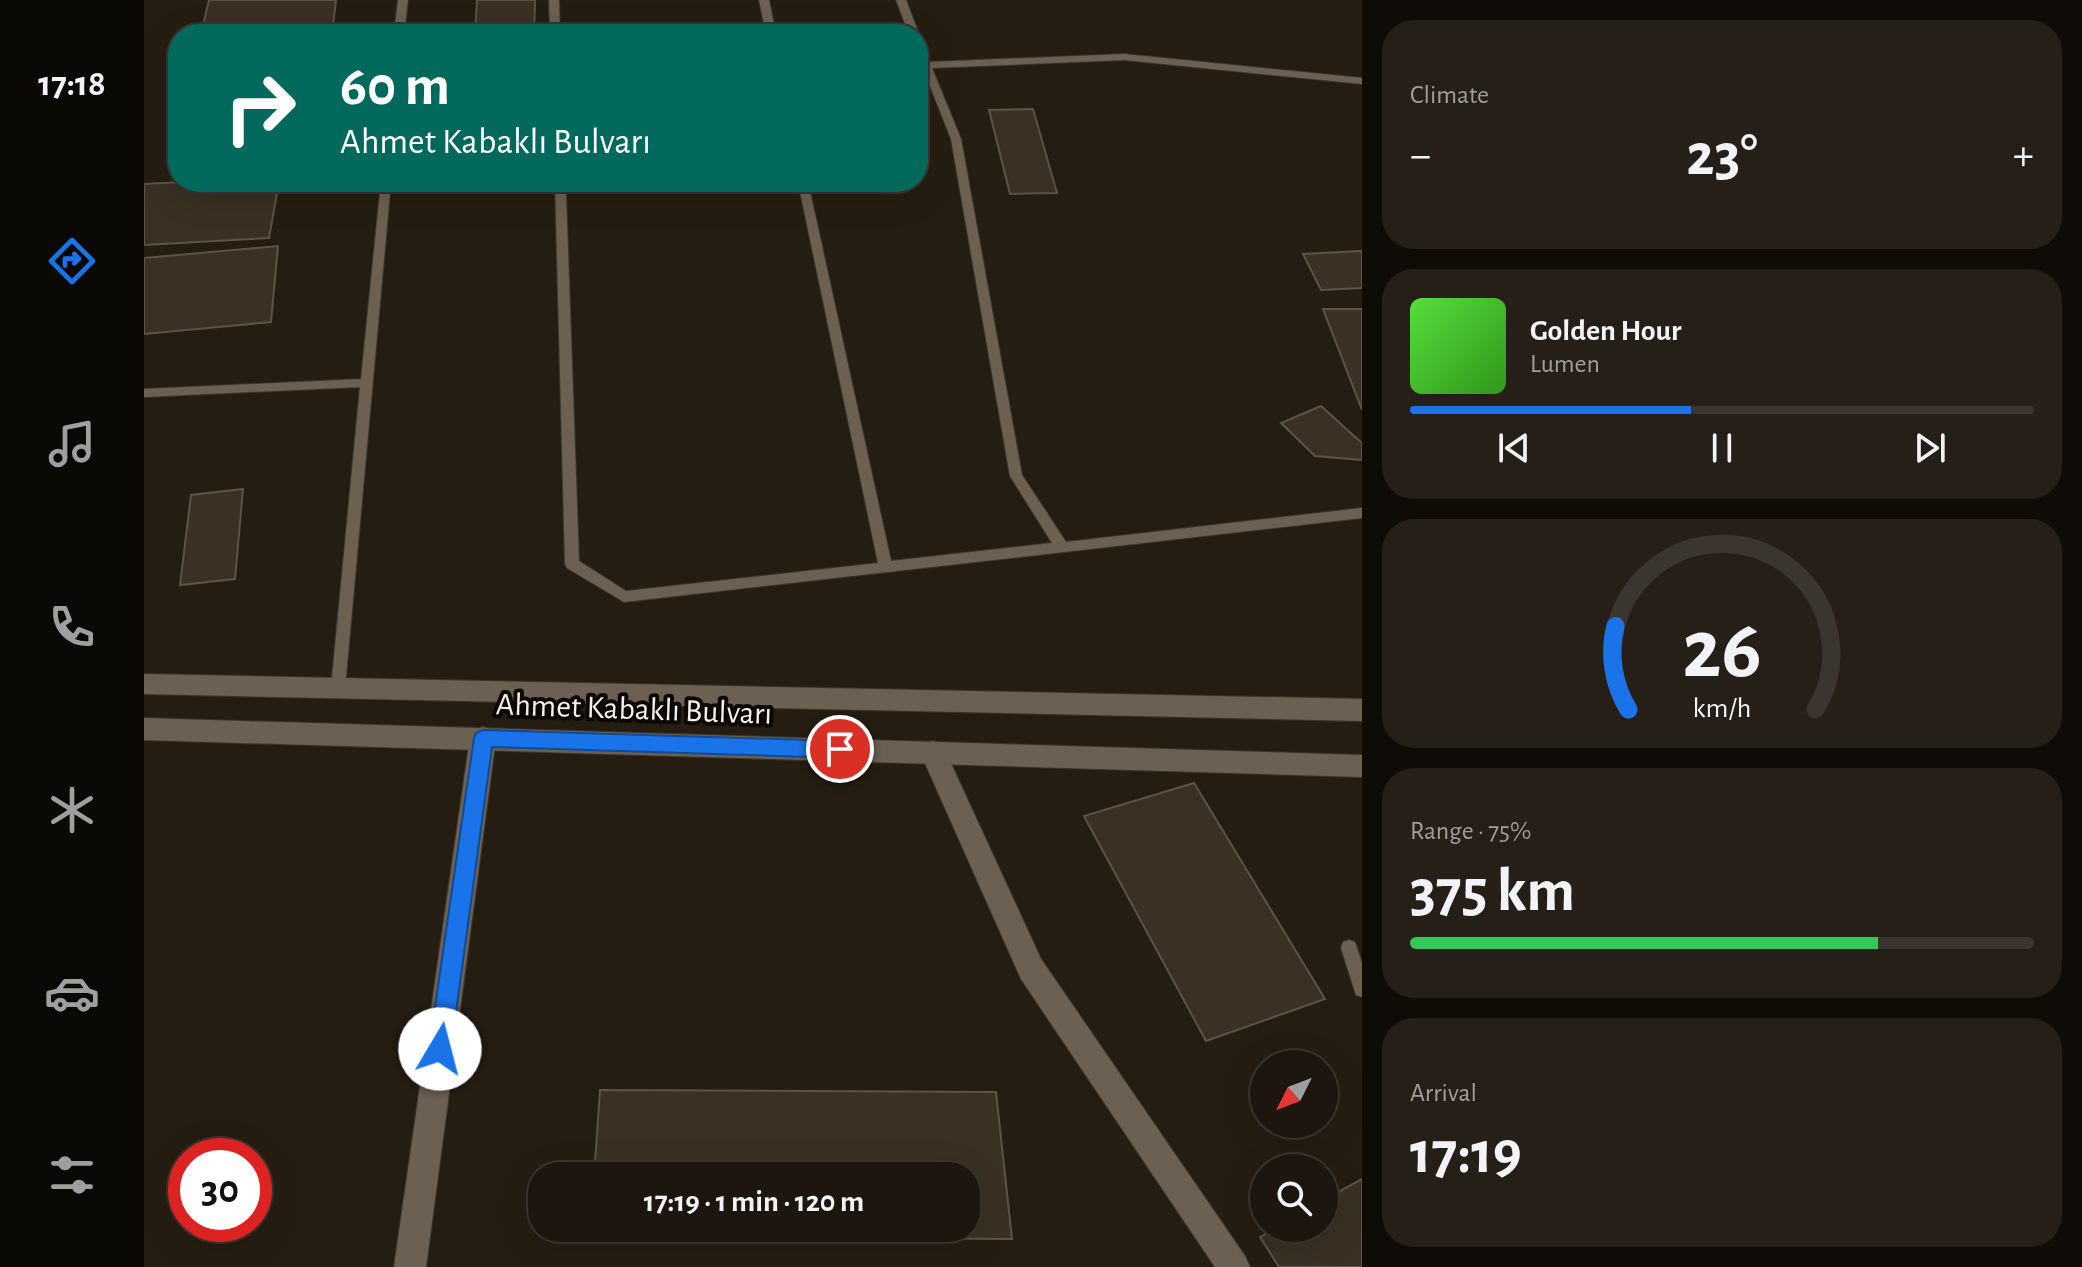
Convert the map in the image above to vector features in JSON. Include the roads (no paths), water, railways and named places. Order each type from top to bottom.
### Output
[{"type":"main road","name":"Ahmet Kabaklı Bulvarı","points":[[144,684],[1362,710]]},
{"type":"main road","name":"Ahmet Kabaklı Bulvarı","points":[[144,729],[1362,766]]},
{"type":"main road","points":[[410,1267],[483,738]]},
{"type":"main road","points":[[933,752],[1031,969],[1234,1267]]},
{"type":"lane","points":[[400,24],[403,0]]},
{"type":"lane","points":[[554,0],[555,24]]},
{"type":"lane","points":[[764,0],[769,24]]},
{"type":"lane","points":[[901,0],[910,24]]},
{"type":"lane","points":[[928,65],[1124,57],[1362,81]]},
{"type":"lane","points":[[928,68],[956,139],[1016,476],[1062,547]]},
{"type":"lane","points":[[338,688],[385,192]]},
{"type":"lane","points":[[560,192],[572,564],[624,597],[1362,513]]},
{"type":"lane","points":[[805,192],[886,567]]},
{"type":"lane","points":[[144,393],[367,383]]},
{"type":"lane","points":[[1349,948],[1362,989]]}]
